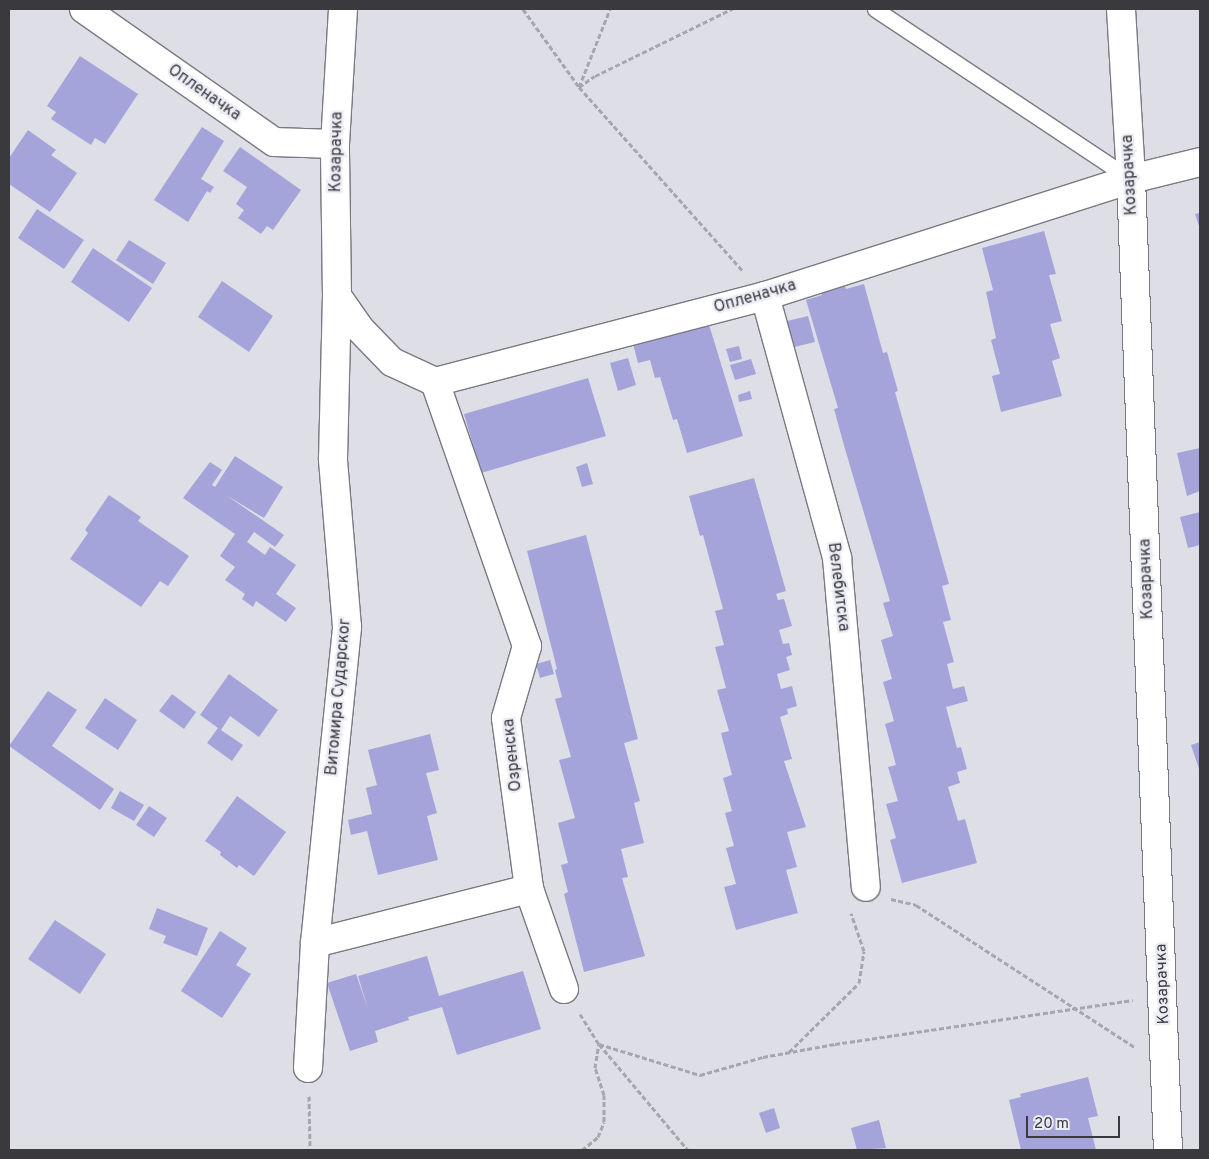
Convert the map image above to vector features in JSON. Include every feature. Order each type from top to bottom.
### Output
[{"type":"street","name":"Опленачка","points":[[84,9],[274,142],[335,144]]},
{"type":"street","name":"Козарачка","points":[[337,296],[335,144],[343,9]]},
{"type":"street","name":"Козарачка","points":[[1120,9],[1131,178],[1164,995],[1168,1150]]},
{"type":"street","name":"Опленачка","points":[[435,382],[765,296],[1131,178],[1200,162]]},
{"type":"street","points":[[337,296],[358,328],[392,362],[435,382]]},
{"type":"street","name":"Витомира Сударског","points":[[308,1068],[315,943],[347,627],[333,459],[337,296]]},
{"type":"street","name":"Велебитска","points":[[765,296],[838,558],[866,886]]},
{"type":"street","name":"Озренска","points":[[435,382],[527,646],[506,718],[529,889],[564,989]]},
{"type":"street","points":[[315,943],[529,889]]},
{"type":"lane","points":[[875,9],[1131,178]]},
{"type":"path","points":[[523,9],[579,87],[765,296]]},
{"type":"path","points":[[579,87],[610,9]]},
{"type":"path","points":[[579,87],[595,76],[732,9]]},
{"type":"path","points":[[788,1053],[859,983],[864,951],[846,898],[866,886],[882,896],[916,905],[1073,1009],[1166,1066]]},
{"type":"path","points":[[564,989],[599,1044],[688,1150]]},
{"type":"path","points":[[599,1044],[700,1075],[788,1053],[1164,995]]},
{"type":"path","points":[[582,1150],[598,1137],[604,1122],[604,1094],[595,1068],[599,1044]]},
{"type":"path","points":[[308,1068],[310,1150]]},
{"type":"building","points":[[80,56],[138,94],[105,144],[95,138],[91,145],[51,119],[56,112],[47,106]]},
{"type":"building","points":[[202,127],[224,141],[201,179],[214,187],[210,193],[207,191],[188,222],[154,200]]},
{"type":"building","points":[[28,130],[56,150],[51,155],[77,173],[50,212],[9,184],[9,158]]},
{"type":"building","points":[[240,147],[301,190],[273,230],[267,226],[261,234],[238,218],[244,210],[236,204],[247,187],[223,171]]},
{"type":"building","points":[[37,209],[84,240],[64,269],[18,238]]},
{"type":"building","points":[[1200,213],[1200,229],[1195,214]]},
{"type":"building","points":[[1044,231],[1056,274],[1049,275],[1062,321],[1050,324],[1060,358],[1052,361],[1062,396],[1001,412],[992,376],[1000,374],[991,340],[996,338],[986,292],[993,290],[982,248]]},
{"type":"building","points":[[129,240],[166,263],[153,284],[116,260]]},
{"type":"building","points":[[93,248],[152,288],[129,322],[71,282]]},
{"type":"building","points":[[222,281],[273,316],[249,352],[198,317]]},
{"type":"building","points":[[844,283],[846,289],[864,284],[883,353],[887,352],[898,391],[895,392],[949,584],[942,586],[951,620],[943,622],[954,662],[947,664],[953,689],[964,686],[968,701],[946,707],[957,748],[961,747],[967,769],[957,772],[960,783],[948,787],[958,821],[965,819],[977,863],[902,883],[890,840],[896,838],[886,804],[898,801],[888,767],[896,765],[885,724],[894,721],[883,682],[892,679],[881,640],[893,636],[883,603],[890,601],[845,449],[834,409],[838,408],[806,300],[822,295],[820,289]]},
{"type":"building","points":[[808,316],[815,342],[786,349],[779,323]]},
{"type":"building","points":[[707,318],[743,436],[687,453],[677,419],[673,420],[660,377],[655,378],[650,360],[638,363],[632,340]]},
{"type":"building","points":[[739,346],[742,359],[730,362],[726,349]]},
{"type":"building","points":[[628,358],[636,385],[618,391],[610,363]]},
{"type":"building","points":[[751,359],[756,374],[735,380],[730,365]]},
{"type":"building","points":[[588,378],[606,436],[481,473],[464,414]]},
{"type":"building","points":[[750,391],[752,399],[739,402],[738,395]]},
{"type":"building","points":[[1200,448],[1200,491],[1187,496],[1177,453]]},
{"type":"building","points":[[235,456],[283,487],[264,518],[226,495],[284,535],[275,547],[254,532],[247,542],[265,555],[270,547],[296,565],[276,594],[296,608],[286,622],[256,601],[253,607],[242,599],[245,594],[225,580],[235,567],[220,556],[235,534],[183,498],[210,462],[222,470],[212,485],[215,487]]},
{"type":"building","points":[[587,463],[593,484],[582,487],[576,467]]},
{"type":"building","points":[[754,478],[786,591],[776,594],[778,600],[784,599],[792,626],[779,630],[783,644],[789,643],[792,655],[786,657],[790,670],[777,674],[781,689],[792,686],[797,706],[787,709],[788,714],[780,717],[792,759],[784,761],[806,827],[787,832],[797,867],[786,870],[798,913],[736,930],[724,887],[736,884],[726,848],[734,846],[725,813],[732,811],[723,778],[732,775],[721,733],[729,731],[717,690],[726,688],[715,647],[724,645],[715,611],[723,609],[703,535],[700,536],[689,496]]},
{"type":"building","points":[[109,495],[141,517],[138,521],[189,556],[168,586],[160,581],[141,607],[70,559],[88,533],[85,530]]},
{"type":"building","points":[[1200,512],[1200,545],[1188,548],[1180,517]]},
{"type":"building","points":[[586,535],[638,739],[624,743],[640,801],[634,803],[644,843],[621,849],[628,877],[622,878],[645,956],[584,972],[564,894],[568,892],[561,865],[568,863],[558,823],[575,818],[559,760],[571,757],[555,699],[562,697],[555,670],[557,669],[527,551]]},
{"type":"building","points":[[550,660],[554,674],[540,678],[536,664]]},
{"type":"building","points":[[229,674],[278,710],[259,737],[230,716],[221,730],[243,745],[232,761],[207,743],[218,728],[200,715]]},
{"type":"building","points":[[48,691],[77,710],[52,746],[114,789],[100,810],[9,746]]},
{"type":"building","points":[[172,694],[196,712],[184,729],[159,711]]},
{"type":"building","points":[[105,698],[137,720],[118,750],[85,728]]},
{"type":"building","points":[[430,734],[439,770],[426,773],[437,813],[427,816],[438,860],[378,875],[367,831],[351,835],[348,820],[372,814],[366,788],[377,785],[368,750]]},
{"type":"building","points":[[1200,742],[1200,772],[1191,745]]},
{"type":"building","points":[[120,791],[144,805],[134,821],[111,808]]},
{"type":"building","points":[[237,796],[286,832],[254,876],[239,865],[237,868],[220,855],[221,852],[205,841]]},
{"type":"building","points":[[149,806],[167,818],[154,837],[136,825]]},
{"type":"building","points":[[157,908],[208,928],[197,956],[163,943],[166,936],[149,929]]},
{"type":"building","points":[[55,920],[106,954],[80,994],[28,959]]},
{"type":"building","points":[[220,931],[247,948],[236,965],[251,974],[222,1018],[181,991]]},
{"type":"building","points":[[427,956],[439,996],[523,971],[541,1029],[457,1055],[442,1007],[408,1017],[409,1020],[375,1031],[378,1042],[350,1051],[327,983],[356,974],[368,1009],[358,976]]},
{"type":"building","points":[[1088,1077],[1098,1116],[1088,1118],[1096,1150],[1021,1150],[1009,1100],[1021,1097],[1020,1094]]},
{"type":"building","points":[[774,1108],[780,1128],[766,1133],[759,1113]]},
{"type":"building","points":[[879,1120],[886,1148],[857,1150],[851,1128]]}]
